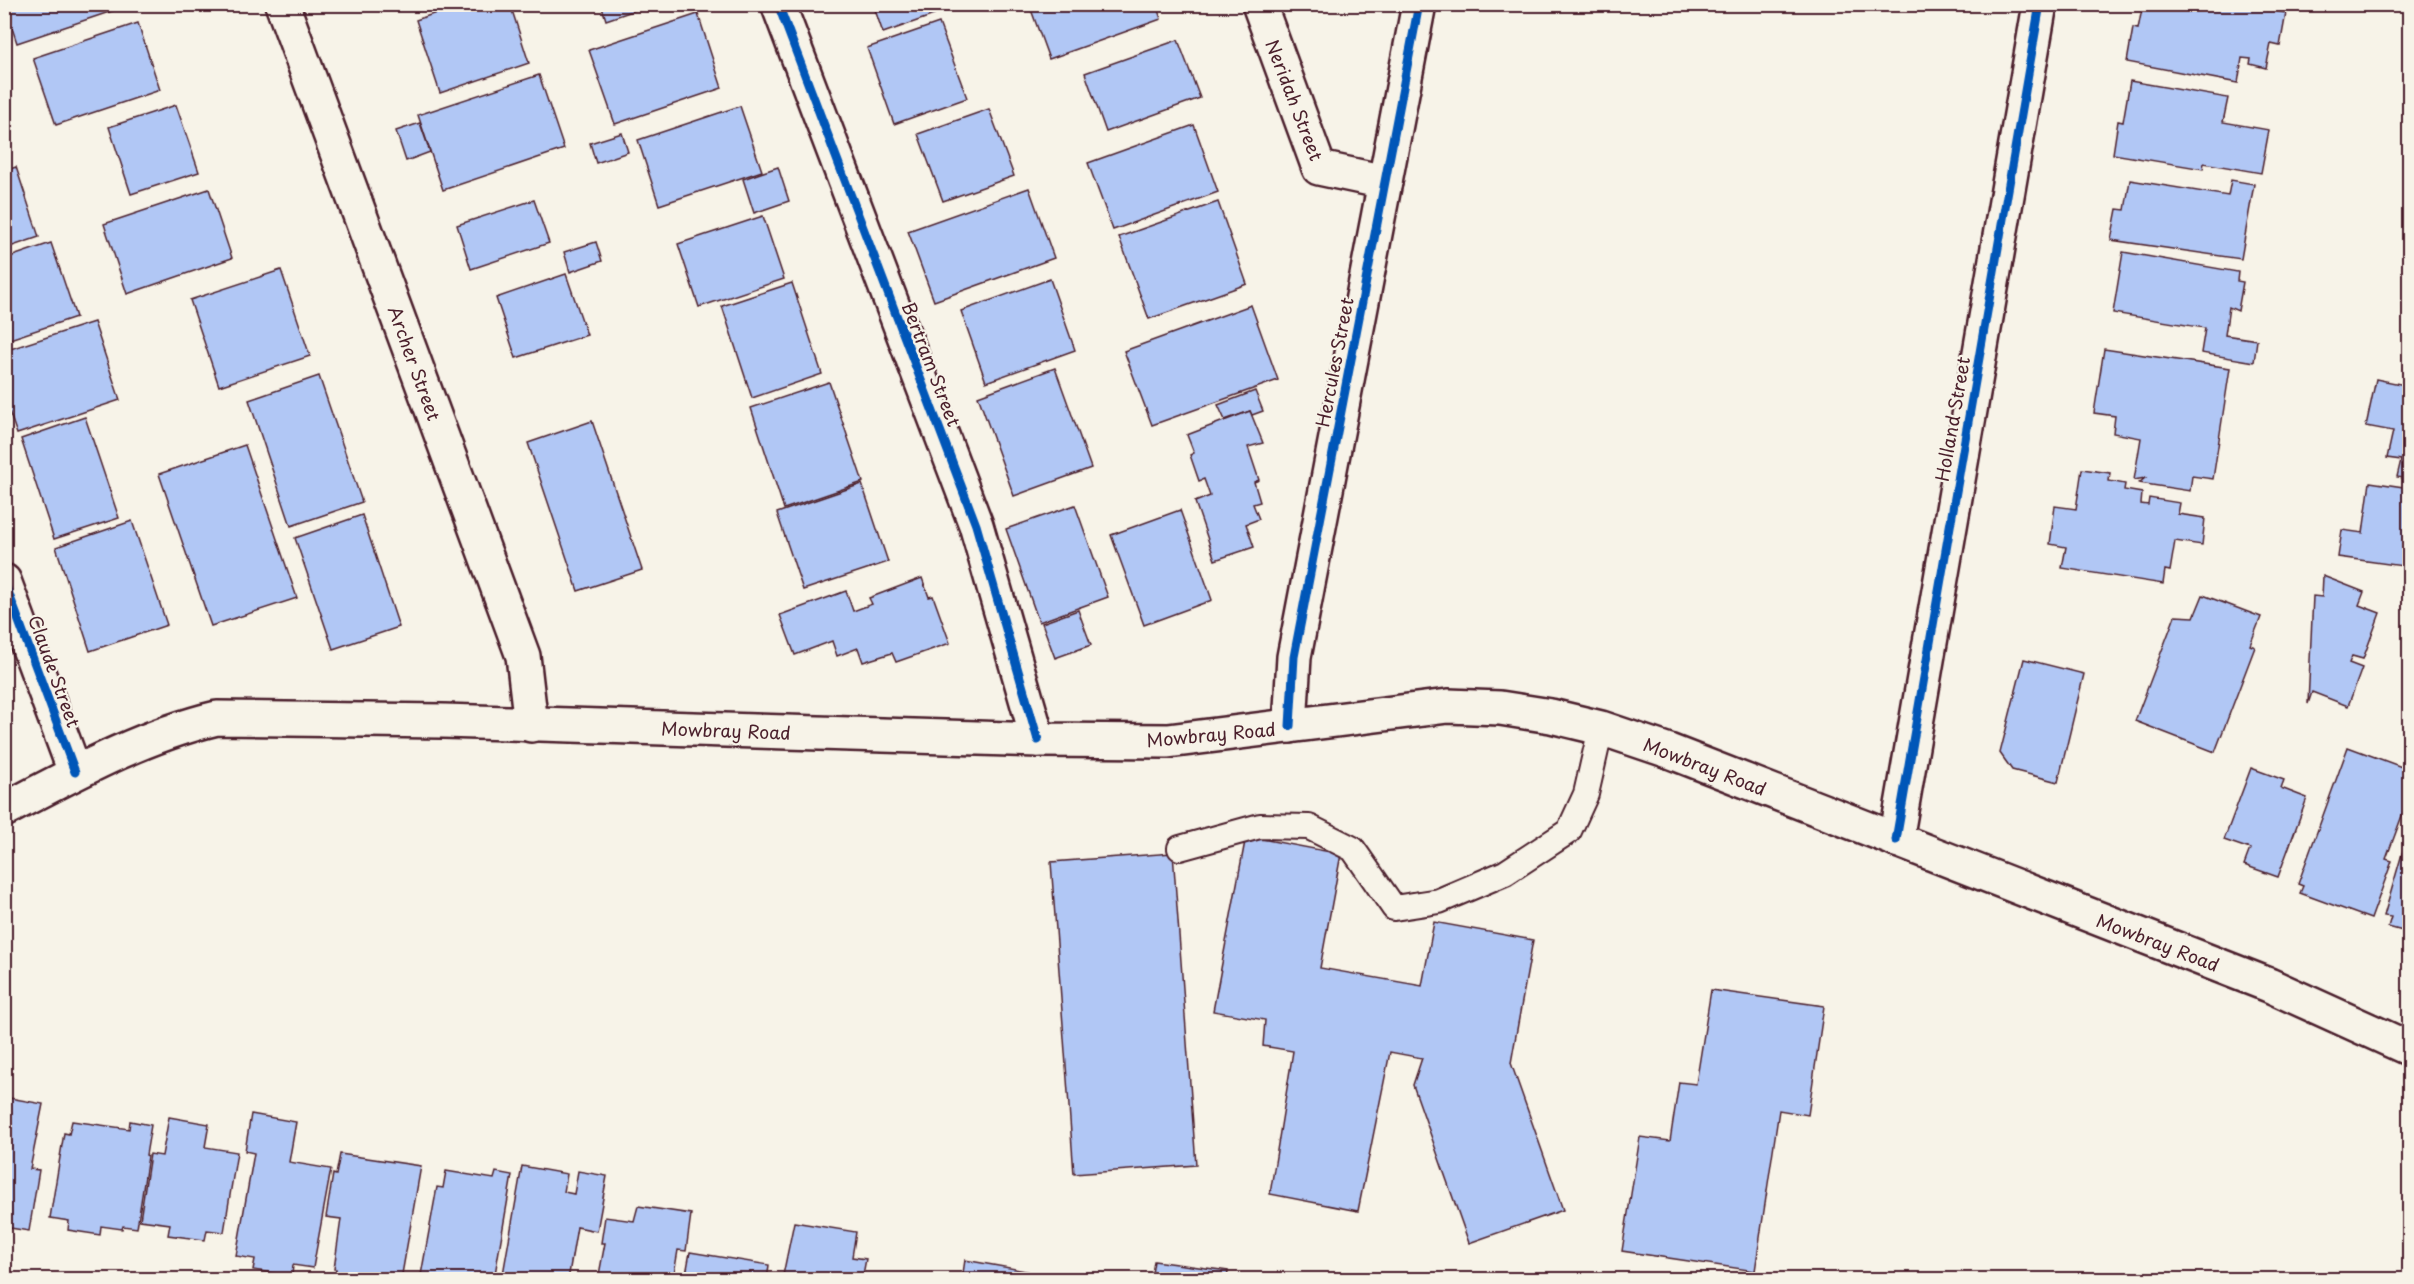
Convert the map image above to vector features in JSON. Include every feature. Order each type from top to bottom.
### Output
[{"type":"main road","name":"Archer Street","points":[[282,4],[523,656],[531,725]]},
{"type":"main road","name":"Bertram Street","points":[[778,4],[976,525],[1038,740]]},
{"type":"main road","name":"Neridah Street","points":[[1259,4],[1319,168],[1385,182]]},
{"type":"main road","name":"Hercules Street","points":[[1290,726],[1294,657],[1419,4]]},
{"type":"main road","name":"Holland Street","points":[[1896,840],[2040,4]]},
{"type":"main road","name":"Claude Street","points":[[4,581],[75,772]]},
{"type":"main road","name":"Mowbray Road","points":[[4,810],[128,747],[183,726],[217,718],[443,721],[1038,740],[1168,741],[1397,711],[1448,706],[1500,708],[1551,716],[1600,728],[1669,751],[2268,985],[2409,1049]]},
{"type":"lane","points":[[1180,848],[1260,826],[1309,827],[1353,849],[1394,908],[1439,901],[1505,873],[1569,831],[1586,794],[1600,728]]},
{"type":"building","points":[[4,4],[133,4],[17,43]]},
{"type":"building","points":[[462,4],[510,4],[529,63],[440,93],[416,20]]},
{"type":"building","points":[[601,4],[653,4],[606,20]]},
{"type":"building","points":[[873,4],[931,4],[934,15],[883,33]]},
{"type":"building","points":[[1029,4],[1156,4],[1161,19],[1049,59]]},
{"type":"building","points":[[2143,4],[2239,4],[2286,13],[2280,46],[2271,44],[2266,68],[2250,64],[2251,59],[2242,58],[2238,83],[2127,62],[2133,28],[2138,29]]},
{"type":"building","points":[[698,14],[722,88],[615,124],[589,50]]},
{"type":"building","points":[[138,23],[160,90],[56,125],[33,58]]},
{"type":"building","points":[[939,23],[967,98],[894,124],[867,48]]},
{"type":"building","points":[[1178,40],[1200,98],[1106,132],[1085,73]]},
{"type":"building","points":[[539,75],[564,149],[443,190],[418,115]]},
{"type":"building","points":[[2130,81],[2228,98],[2223,122],[2269,130],[2261,173],[2204,163],[2203,169],[2113,154],[2118,121],[2123,122]]},
{"type":"building","points":[[176,105],[199,172],[131,194],[109,127]]},
{"type":"building","points":[[740,106],[762,171],[659,205],[638,140]]},
{"type":"building","points":[[989,109],[1014,176],[943,201],[918,134]]},
{"type":"building","points":[[420,123],[430,152],[406,161],[396,131]]},
{"type":"building","points":[[1194,125],[1218,192],[1113,230],[1088,163]]},
{"type":"building","points":[[622,133],[628,152],[596,163],[590,143]]},
{"type":"building","points":[[16,167],[39,237],[4,249],[4,171]]},
{"type":"building","points":[[778,167],[789,201],[754,213],[743,179]]},
{"type":"building","points":[[2130,180],[2228,196],[2231,180],[2254,184],[2241,259],[2111,240],[2117,209],[2125,210]]},
{"type":"building","points":[[1029,188],[1054,258],[934,301],[908,231]]},
{"type":"building","points":[[209,189],[232,258],[127,294],[104,224]]},
{"type":"building","points":[[534,200],[549,243],[471,269],[457,225]]},
{"type":"building","points":[[1218,202],[1247,284],[1149,319],[1119,237]]},
{"type":"building","points":[[763,216],[784,279],[699,307],[678,244]]},
{"type":"building","points":[[596,242],[602,261],[570,272],[564,252]]},
{"type":"building","points":[[51,243],[76,317],[4,341],[4,259]]},
{"type":"building","points":[[2123,252],[2238,272],[2237,281],[2243,282],[2238,311],[2229,307],[2225,335],[2257,340],[2254,362],[2201,353],[2205,328],[2113,313]]},
{"type":"building","points":[[281,270],[310,356],[219,386],[190,300]]},
{"type":"building","points":[[566,274],[587,335],[516,358],[496,298]]},
{"type":"building","points":[[1050,279],[1075,350],[986,382],[961,311]]},
{"type":"building","points":[[792,283],[822,374],[752,398],[722,306]]},
{"type":"building","points":[[1251,305],[1278,380],[1152,425],[1124,351]]},
{"type":"building","points":[[94,322],[120,400],[17,434],[4,397],[4,351]]},
{"type":"building","points":[[2104,349],[2230,368],[2213,479],[2192,476],[2190,491],[2139,483],[2145,478],[2134,480],[2141,438],[2113,433],[2115,416],[2094,413]]},
{"type":"building","points":[[1055,368],[1091,468],[1014,496],[978,396]]},
{"type":"building","points":[[319,376],[362,502],[291,526],[249,400]]},
{"type":"building","points":[[2376,379],[2410,386],[2410,479],[2397,477],[2401,460],[2387,458],[2393,431],[2366,426]]},
{"type":"building","points":[[829,382],[863,482],[784,509],[751,408]]},
{"type":"building","points":[[1255,391],[1263,411],[1252,415],[1250,411],[1225,420],[1218,405]]},
{"type":"building","points":[[1250,411],[1263,443],[1248,447],[1259,480],[1254,482],[1260,502],[1253,504],[1259,519],[1246,524],[1254,547],[1215,560],[1195,502],[1210,496],[1204,479],[1199,481],[1190,455],[1194,453],[1187,435]]},
{"type":"building","points":[[85,417],[119,518],[54,539],[21,439]]},
{"type":"building","points":[[592,421],[642,570],[578,591],[528,443]]},
{"type":"building","points":[[245,445],[297,598],[211,626],[159,474]]},
{"type":"building","points":[[2082,469],[2110,473],[2109,481],[2125,484],[2124,490],[2142,493],[2141,504],[2148,505],[2149,498],[2180,503],[2178,514],[2205,518],[2202,545],[2175,541],[2170,571],[2165,570],[2163,584],[2062,568],[2066,547],[2050,544],[2055,506],[2076,509]]},
{"type":"building","points":[[2370,482],[2410,488],[2410,567],[2338,557],[2342,530],[2363,533]]},
{"type":"building","points":[[862,484],[888,562],[803,590],[777,513]]},
{"type":"building","points":[[1075,505],[1108,597],[1039,622],[1006,529]]},
{"type":"building","points":[[1180,510],[1212,600],[1144,625],[1111,535]]},
{"type":"building","points":[[362,515],[399,627],[333,649],[295,538]]},
{"type":"building","points":[[132,521],[167,625],[90,651],[56,547]]},
{"type":"building","points":[[2323,576],[2364,592],[2359,605],[2380,613],[2363,659],[2352,656],[2349,663],[2362,668],[2348,706],[2312,692],[2308,704],[2313,596],[2322,597]]},
{"type":"building","points":[[922,578],[929,597],[933,596],[950,643],[896,662],[892,653],[863,662],[858,648],[837,656],[832,641],[795,655],[780,615],[846,591],[853,611],[872,604],[869,598]]},
{"type":"building","points":[[2203,595],[2261,617],[2250,645],[2255,647],[2215,752],[2135,721],[2175,616],[2194,617]]},
{"type":"building","points":[[1078,610],[1091,645],[1055,658],[1042,623]]},
{"type":"building","points":[[2024,659],[2084,674],[2058,782],[2012,770],[2000,753]]},
{"type":"building","points":[[2348,747],[2410,770],[2410,794],[2386,859],[2392,861],[2371,919],[2300,893],[2303,886],[2298,884]]},
{"type":"building","points":[[2251,768],[2284,780],[2281,788],[2307,798],[2278,877],[2244,865],[2250,849],[2224,840]]},
{"type":"building","points":[[2410,826],[2410,933],[2388,927],[2391,917],[2384,916]]},
{"type":"building","points":[[1246,836],[1341,854],[1320,968],[1422,986],[1434,922],[1533,940],[1511,1063],[1563,1210],[1469,1243],[1413,1085],[1422,1058],[1390,1052],[1358,1211],[1270,1194],[1293,1051],[1263,1046],[1265,1020],[1213,1011]]},
{"type":"building","points":[[1173,853],[1196,1165],[1074,1174],[1051,862]]},
{"type":"building","points":[[1711,990],[1824,1006],[1808,1115],[1779,1110],[1755,1271],[1622,1251],[1640,1137],[1670,1141],[1679,1082],[1696,1084]]},
{"type":"building","points":[[4,1097],[43,1104],[30,1169],[39,1170],[29,1231],[4,1227]]},
{"type":"building","points":[[251,1114],[296,1122],[289,1162],[331,1169],[313,1268],[293,1265],[292,1276],[253,1270],[255,1259],[236,1256],[254,1153],[245,1151]]},
{"type":"building","points":[[169,1117],[209,1124],[205,1147],[237,1152],[224,1232],[207,1230],[205,1240],[168,1235],[170,1224],[140,1220],[150,1154],[162,1156]]},
{"type":"building","points":[[72,1121],[129,1129],[130,1121],[151,1125],[137,1228],[123,1226],[122,1229],[101,1226],[100,1235],[68,1230],[69,1221],[50,1218],[64,1133],[69,1134]]},
{"type":"building","points":[[340,1154],[421,1166],[401,1280],[334,1280],[341,1219],[326,1217],[333,1174],[336,1175]]},
{"type":"building","points":[[522,1166],[567,1174],[564,1192],[574,1194],[578,1171],[607,1176],[597,1231],[577,1227],[568,1280],[502,1280]]},
{"type":"building","points":[[446,1171],[494,1179],[496,1172],[512,1175],[494,1280],[437,1280],[421,1275],[437,1187],[443,1188]]},
{"type":"building","points":[[638,1206],[691,1214],[686,1251],[678,1250],[673,1280],[598,1280],[605,1243],[601,1243],[605,1217],[634,1221]]},
{"type":"building","points":[[794,1222],[856,1232],[852,1257],[866,1259],[862,1280],[782,1280]]},
{"type":"building","points":[[690,1252],[769,1265],[767,1280],[685,1280]]},
{"type":"building","points":[[965,1260],[1048,1275],[1047,1280],[962,1280]]},
{"type":"building","points":[[1154,1261],[1228,1271],[1227,1280],[1151,1280]]},
{"type":"cycle path","points":[[778,4],[976,525],[1038,740]]},
{"type":"cycle path","points":[[1290,726],[1294,657],[1419,4]]},
{"type":"cycle path","points":[[1896,840],[2040,4]]},
{"type":"cycle path","points":[[4,581],[75,772]]}]
